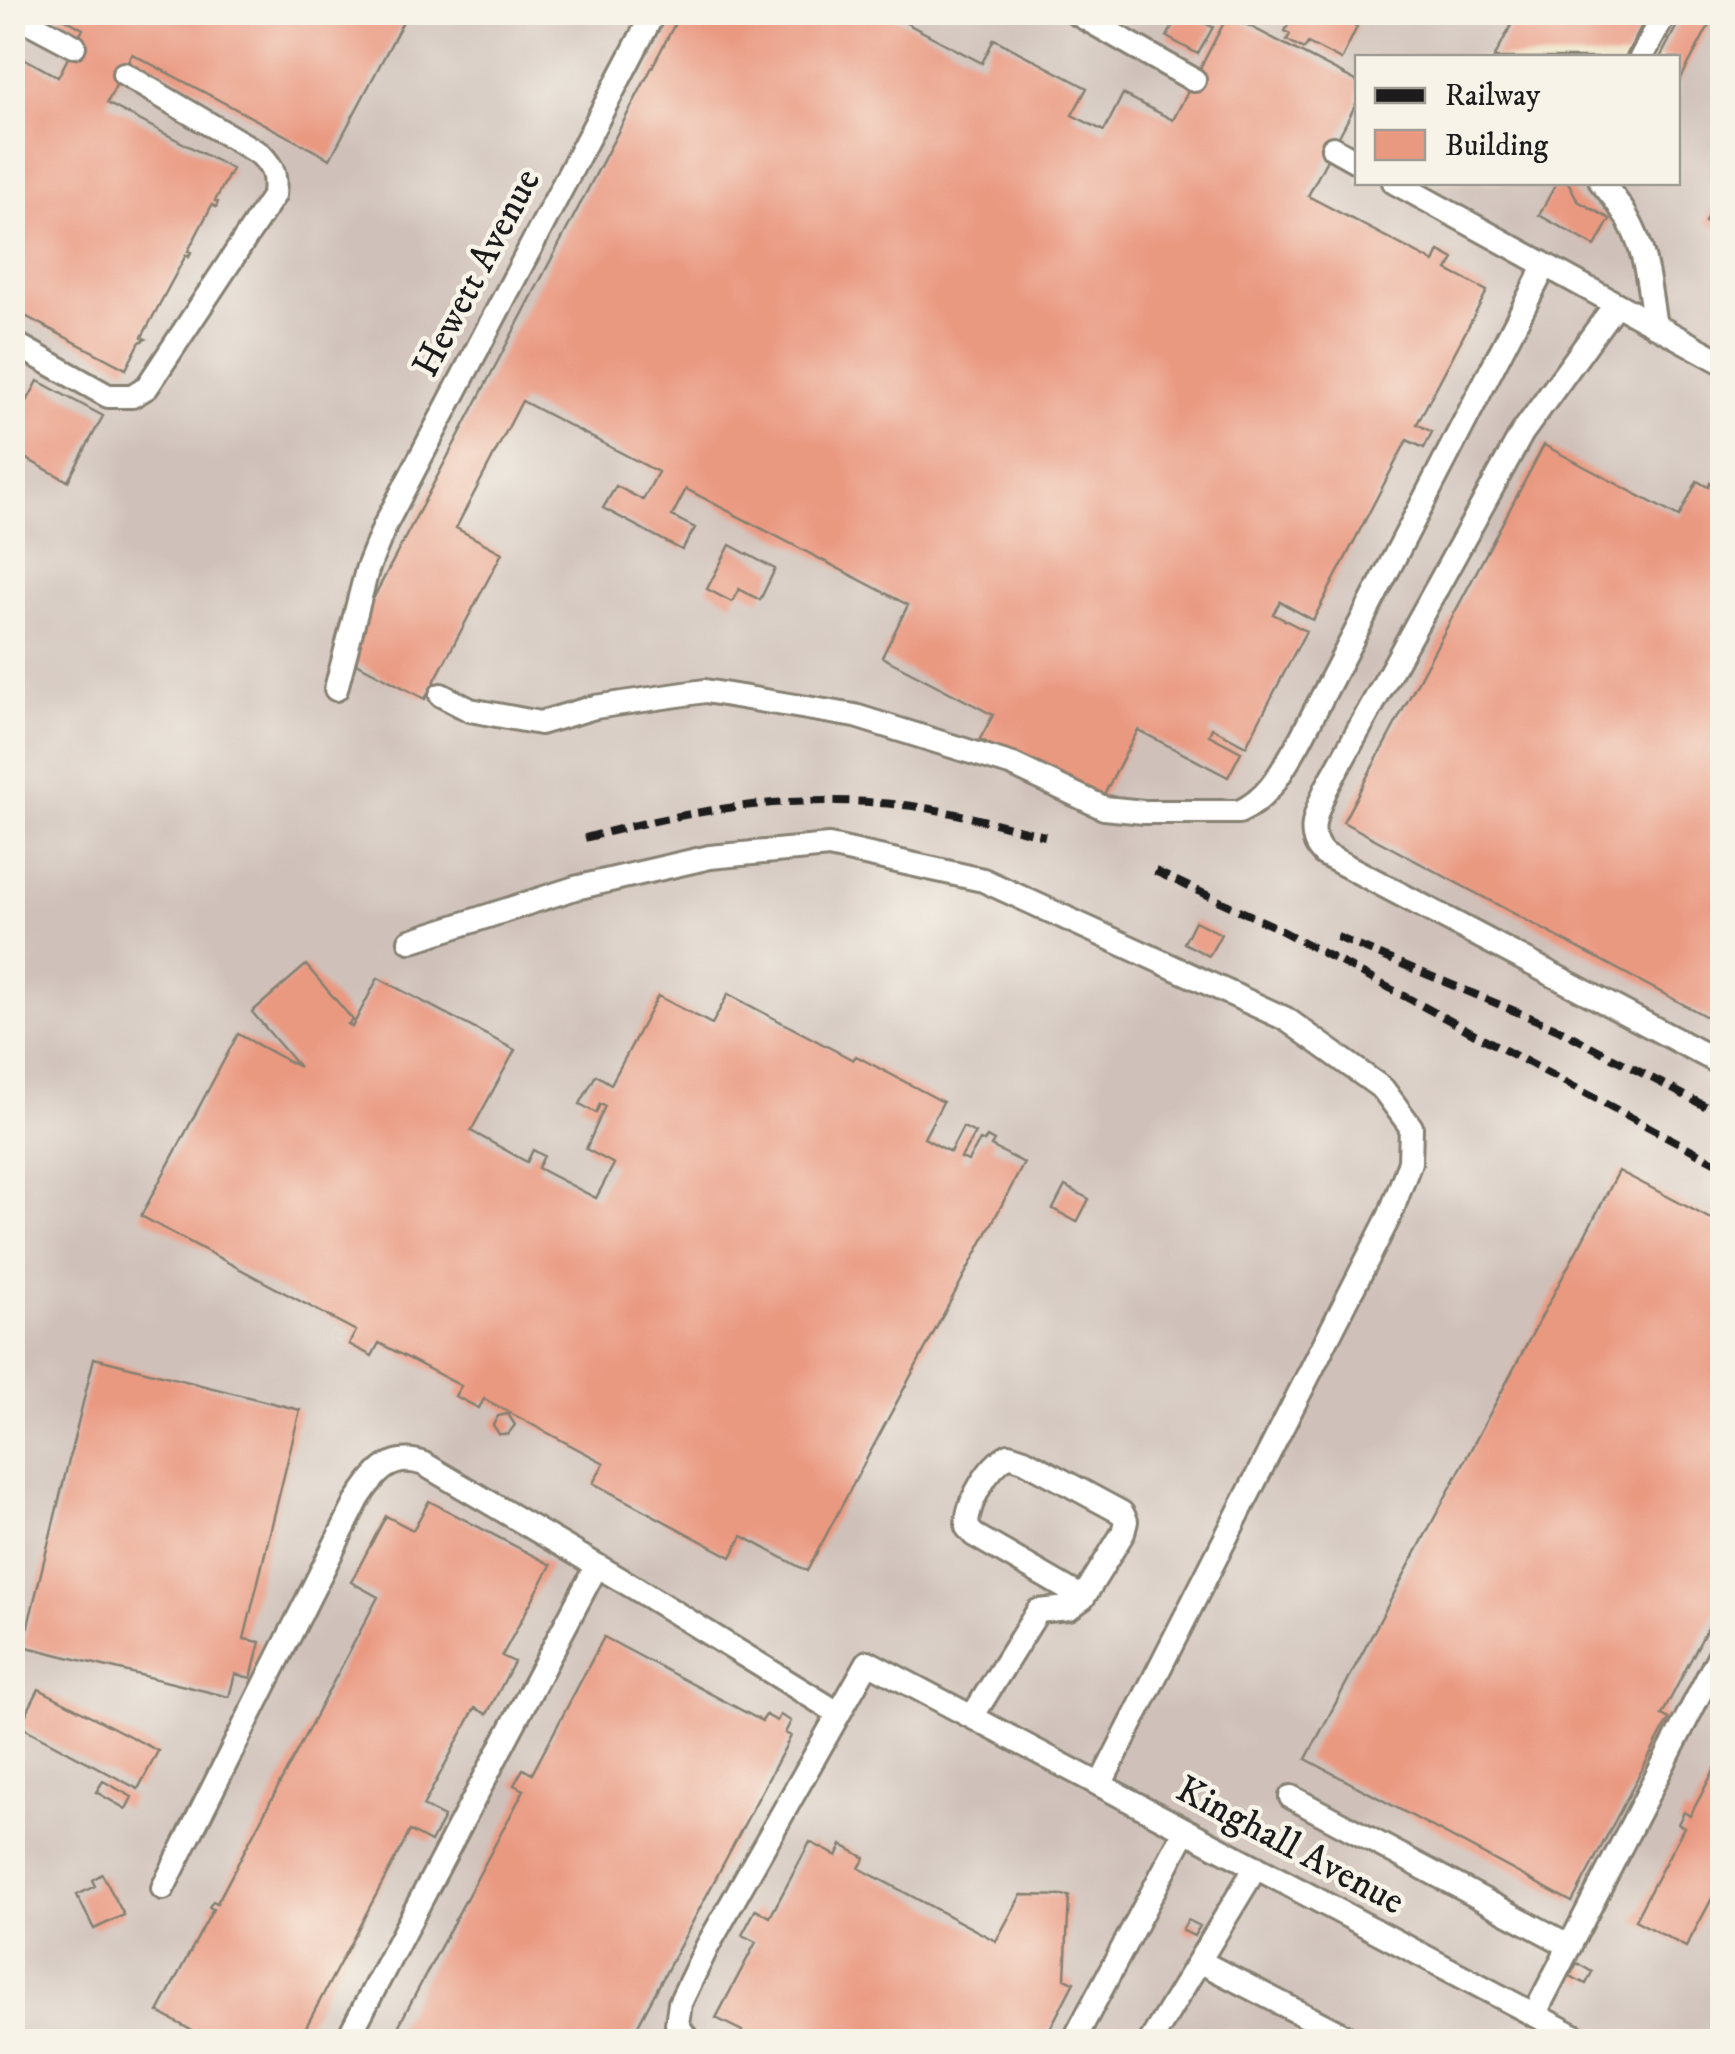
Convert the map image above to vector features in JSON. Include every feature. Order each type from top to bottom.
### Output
[{"type":"lane","name":"Hewett Avenue","points":[[336,689],[367,570],[418,457],[654,12]]},
{"type":"lane","points":[[1074,12],[1194,80]]},
{"type":"lane","points":[[12,13],[74,46]]},
{"type":"lane","points":[[1642,55],[1659,15]]},
{"type":"lane","points":[[12,342],[108,396],[132,396],[147,387],[274,195],[272,166],[260,154],[124,74]]},
{"type":"lane","points":[[1332,148],[1355,160]]},
{"type":"lane","points":[[1399,185],[1722,362]]},
{"type":"lane","points":[[1602,185],[1631,220],[1642,248],[1655,326]]},
{"type":"lane","points":[[441,695],[470,710],[540,723],[595,707],[705,691],[855,716],[1012,765],[1104,808],[1239,812],[1253,806],[1271,788],[1299,742],[1545,266]]},
{"type":"lane","points":[[1615,305],[1522,433],[1326,788],[1314,815],[1313,836],[1324,854],[1722,1064]]},
{"type":"lane","points":[[410,941],[575,888],[710,857],[829,846],[983,880],[1286,1020],[1384,1088],[1411,1128],[1410,1162],[1390,1215],[1100,1785]]},
{"type":"lane","points":[[967,1714],[1038,1612],[1069,1608],[1083,1598],[1124,1533],[1126,1521],[1122,1513],[1008,1455],[998,1461],[967,1514],[967,1527],[974,1535],[1083,1598]]},
{"type":"lane","points":[[163,1888],[358,1499],[368,1484],[394,1461],[408,1458],[424,1464],[838,1714],[707,1947],[680,2003],[677,2024],[689,2042]]},
{"type":"lane","points":[[346,2042],[596,1567]]},
{"type":"lane","points":[[1534,2015],[1722,1650]]},
{"type":"lane","name":"Kinghall Avenue","points":[[838,1714],[868,1662],[1579,2040]]},
{"type":"lane","points":[[1292,1797],[1570,1946]]},
{"type":"lane","points":[[1072,2042],[1185,1831]]},
{"type":"lane","points":[[1150,2042],[1256,1868]]},
{"type":"lane","points":[[1199,1960],[1356,2042]]},
{"type":"shaded area","points":[[13,13],[1722,13],[1722,2041],[13,2041]]},
{"type":"building","points":[[53,12],[408,12],[330,159],[132,54],[107,103],[232,169],[215,201],[216,207],[212,205],[188,251],[189,257],[186,255],[142,337],[146,339],[140,342],[126,369],[12,309],[12,57],[16,54],[58,77],[83,29]]},
{"type":"building","points":[[681,12],[885,12],[982,63],[994,39],[1087,88],[1072,115],[1104,131],[1123,94],[1173,120],[1228,15],[1355,80],[1355,106],[1308,196],[1434,262],[1439,251],[1454,259],[1447,270],[1487,291],[1417,424],[1432,432],[1424,448],[1407,440],[1313,620],[1280,602],[1273,614],[1306,631],[1246,746],[1212,728],[1209,735],[1241,752],[1228,777],[1138,730],[1100,802],[980,739],[993,715],[882,657],[908,605],[686,489],[672,516],[695,528],[682,550],[603,508],[616,486],[643,500],[658,472],[522,401],[456,528],[502,553],[425,699],[343,656]]},
{"type":"building","points":[[1180,12],[1213,27],[1198,54],[1167,37]]},
{"type":"building","points":[[1295,12],[1329,12],[1357,27],[1341,60],[1308,43],[1304,49],[1287,40],[1290,34],[1285,31]]},
{"type":"building","points":[[1518,12],[1619,12],[1642,25],[1627,55],[1496,55]]},
{"type":"building","points":[[1684,12],[1716,12],[1680,80],[1680,55],[1662,55]]},
{"type":"building","points":[[1555,185],[1570,185],[1578,201],[1610,219],[1595,246],[1539,215]]},
{"type":"building","points":[[1711,210],[1722,216],[1722,231],[1705,222]]},
{"type":"building","points":[[38,381],[103,416],[68,481],[12,451],[12,429]]},
{"type":"building","points":[[1544,445],[1679,517],[1697,481],[1708,487],[1710,482],[1720,487],[1722,1025],[1343,822]]},
{"type":"building","points":[[730,545],[775,569],[760,600],[739,589],[732,602],[707,589]]},
{"type":"building","points":[[1195,921],[1221,934],[1209,956],[1184,943]]},
{"type":"building","points":[[306,965],[353,1020],[348,1024],[352,1027],[378,978],[515,1050],[471,1131],[527,1162],[533,1150],[544,1156],[538,1168],[596,1198],[614,1164],[586,1149],[605,1106],[600,1104],[596,1113],[580,1104],[596,1075],[611,1084],[658,996],[712,1024],[728,994],[943,1102],[924,1138],[950,1152],[963,1127],[975,1133],[961,1158],[968,1161],[980,1140],[984,1142],[987,1137],[994,1141],[991,1146],[1024,1163],[807,1571],[742,1536],[731,1557],[593,1483],[604,1463],[484,1399],[479,1408],[455,1396],[461,1386],[379,1343],[372,1356],[349,1344],[356,1331],[141,1216],[238,1034],[299,1067],[252,1012]]},
{"type":"building","points":[[1619,1171],[1722,1225],[1722,1600],[1662,1715],[1669,1719],[1572,1902],[1306,1759]]},
{"type":"building","points":[[1065,1186],[1089,1199],[1077,1222],[1053,1209]]},
{"type":"building","points":[[94,1358],[300,1410],[244,1639],[260,1642],[251,1678],[235,1674],[229,1697],[23,1646]]},
{"type":"building","points":[[508,1414],[515,1425],[508,1434],[499,1434],[493,1425],[498,1416]]},
{"type":"building","points":[[429,1501],[551,1565],[502,1656],[514,1662],[487,1714],[475,1708],[423,1806],[444,1817],[431,1842],[410,1831],[298,2042],[213,2042],[158,2012],[213,1909],[209,1907],[213,1901],[217,1903],[378,1597],[351,1582],[386,1516],[413,1530]]},
{"type":"building","points":[[604,1637],[762,1721],[766,1715],[777,1721],[780,1715],[791,1721],[785,1733],[791,1736],[629,2042],[390,2042],[524,1790],[514,1785],[523,1769],[532,1774]]},
{"type":"building","points":[[39,1689],[158,1751],[138,1789],[20,1726]]},
{"type":"building","points":[[1722,1755],[1722,1892],[1717,1889],[1686,1947],[1635,1920],[1684,1827],[1678,1824],[1684,1812],[1690,1816]]},
{"type":"building","points":[[103,1781],[132,1797],[126,1809],[96,1792]]},
{"type":"building","points":[[810,1842],[837,1856],[842,1845],[865,1858],[859,1868],[996,1941],[1021,1895],[1069,1896],[1065,1978],[1074,1982],[1043,2042],[736,2042],[742,2031],[716,2018],[756,1942],[742,1935],[756,1909],[770,1917]]},
{"type":"building","points":[[102,1874],[124,1915],[94,1929],[77,1895],[95,1886],[92,1880]]},
{"type":"building","points":[[1188,1920],[1200,1926],[1194,1936],[1182,1930]]},
{"type":"building","points":[[1577,1963],[1592,1972],[1586,1984],[1570,1976]]},
{"type":"building","points":[[1271,2031],[1289,2042],[1265,2042]]},
{"type":"railway","points":[[585,838],[703,812],[822,801],[921,807],[1045,836]]},
{"type":"railway","points":[[1155,871],[1271,925],[1722,1166]]},
{"type":"railway","points":[[1337,937],[1558,1029],[1722,1115]]}]
